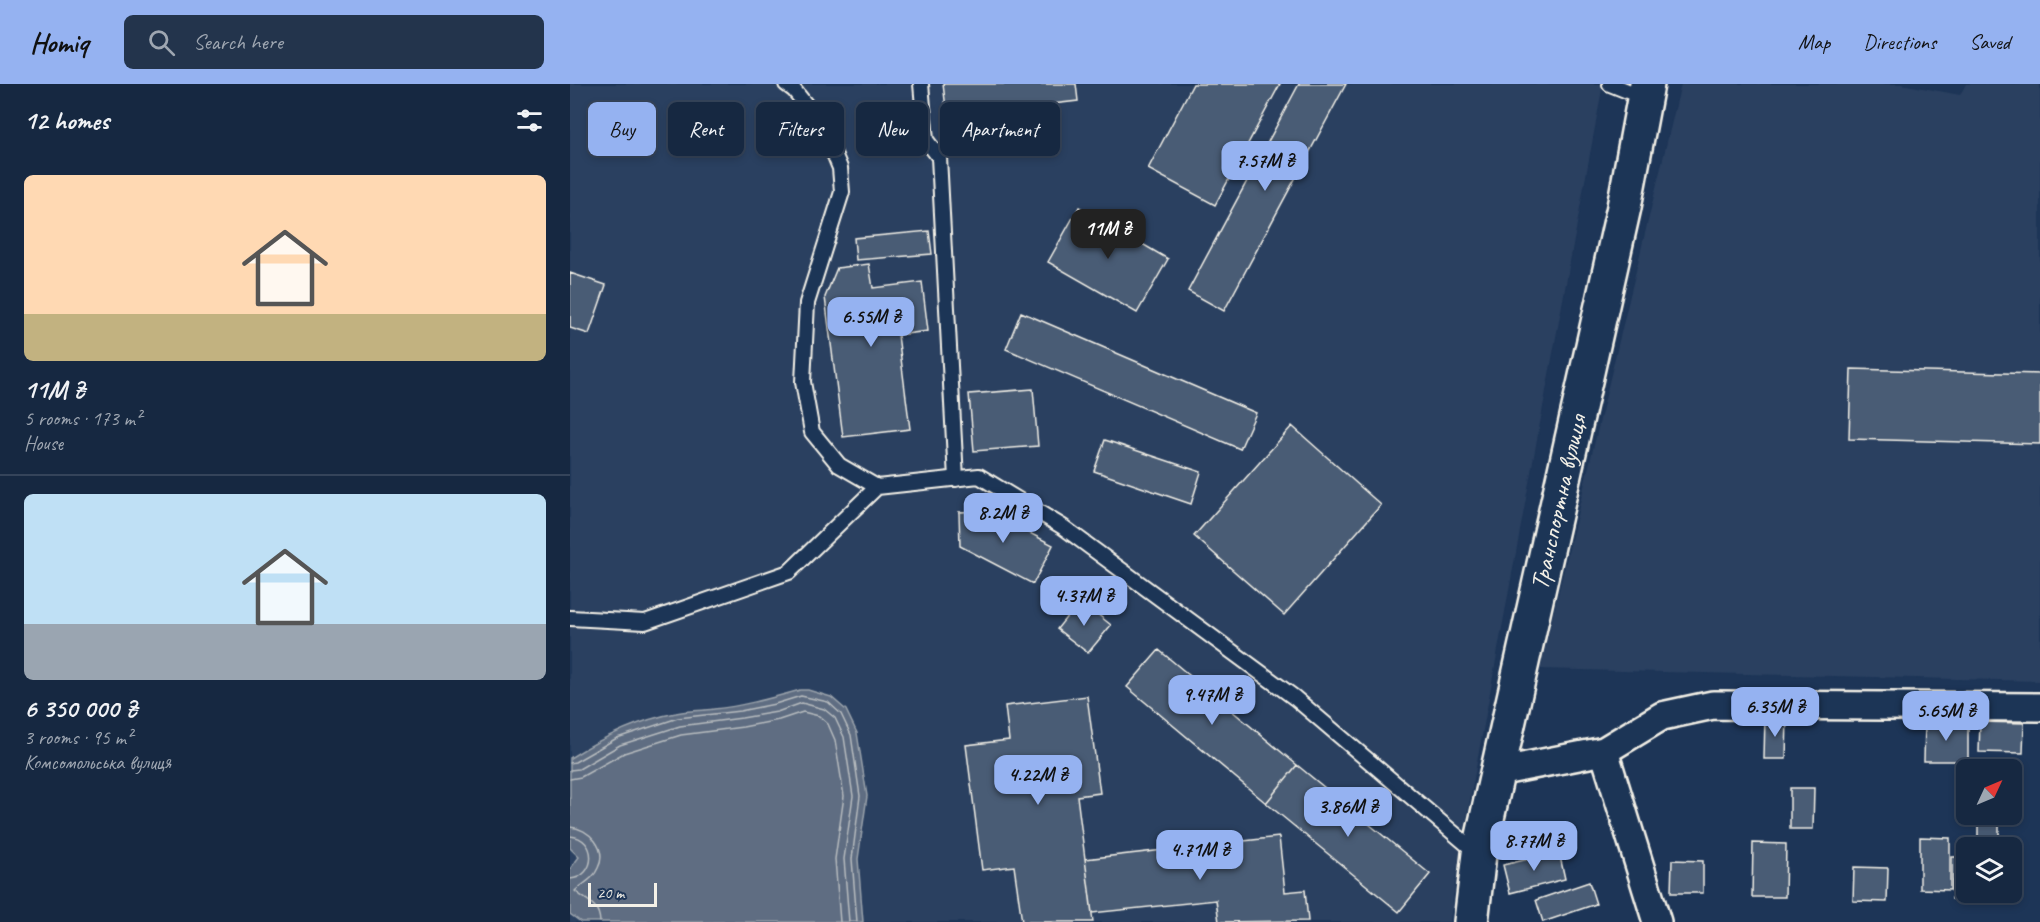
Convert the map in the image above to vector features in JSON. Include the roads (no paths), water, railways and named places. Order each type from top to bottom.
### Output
[{"type":"street","name":"Транспортна вулиця","points":[[1471,922],[1479,854],[1624,207],[1646,91]]},
{"type":"street","points":[[1497,772],[1604,751],[1662,716],[1713,705],[2040,707]]},
{"type":"street","points":[[1604,751],[1657,922]]},
{"type":"lane","points":[[786,84],[794,90],[822,124],[840,168],[842,192],[807,303],[803,382],[812,432],[839,465],[877,488]]},
{"type":"lane","points":[[921,84],[926,140],[939,157],[956,479]]},
{"type":"lane","points":[[1610,84],[1646,91]]},
{"type":"lane","points":[[570,618],[645,622],[789,572],[877,488],[979,476],[1063,527],[1295,698],[1479,854]]},
{"type":"water","points":[[800,690],[831,697],[846,710],[857,733],[867,796],[858,859],[863,922],[581,922],[570,914],[570,869],[579,857],[570,848],[570,758],[608,736],[648,720],[681,712],[746,704]]}]
